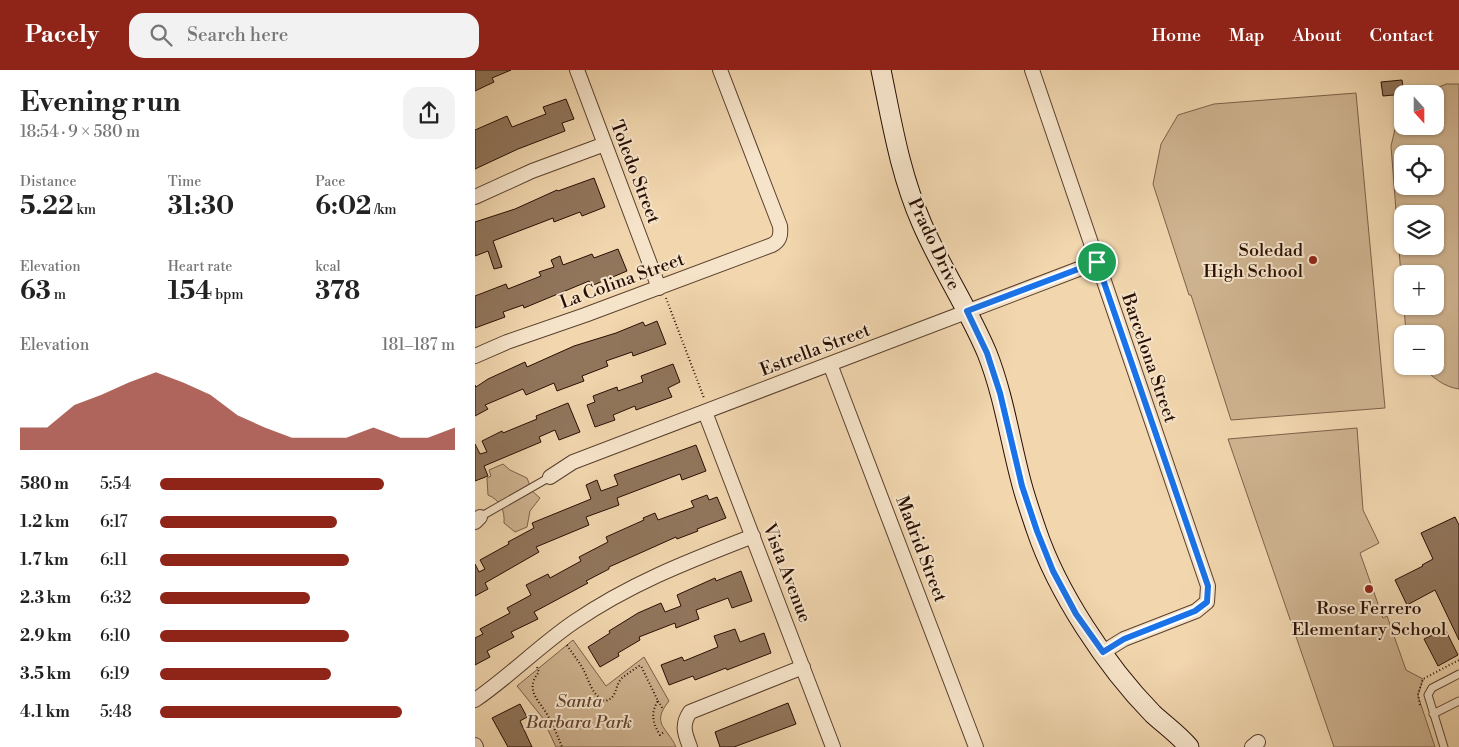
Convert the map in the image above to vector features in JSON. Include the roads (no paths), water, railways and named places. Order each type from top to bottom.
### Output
[{"type":"street","name":"Toledo Street","points":[[577,70],[662,293]]},
{"type":"street","name":"La Colina Street","points":[[475,356],[516,339],[662,293],[772,245],[780,237],[777,219],[719,70]]},
{"type":"street","name":"Prado Drive","points":[[881,70],[892,131],[904,176],[921,223],[935,253],[967,311],[987,353],[1000,393],[1022,486],[1053,571],[1076,614],[1124,681],[1153,714],[1189,747]]},
{"type":"street","name":"Barcelona Street","points":[[1032,70],[1208,586],[1207,602],[1195,611],[1124,639],[1103,652]]},
{"type":"street","points":[[475,197],[525,174],[605,144]]},
{"type":"street","name":"Estrella Street","points":[[550,477],[573,462],[705,406],[830,364],[1097,262]]},
{"type":"street","name":"Madrid Street","points":[[830,364],[976,747]]},
{"type":"street","name":"Vista Avenue","points":[[705,406],[833,747]]},
{"type":"street","points":[[475,700],[567,627],[619,594],[660,573],[753,536]]},
{"type":"street","points":[[690,747],[684,728],[690,712],[803,667]]},
{"type":"lane","points":[[478,520],[550,477]]},
{"type":"lane","points":[[1444,747],[1428,698],[1429,692],[1435,686],[1459,674]]},
{"type":"lane","points":[[1433,714],[1459,701]]},
{"type":"place","name":"Soledad High School","points":[[1313,260]]},
{"type":"place","name":"Rose Ferrero Elementary School","points":[[1369,589]]},
{"type":"park label","name":"Santa Barbara Park","points":[[579,711]]}]
